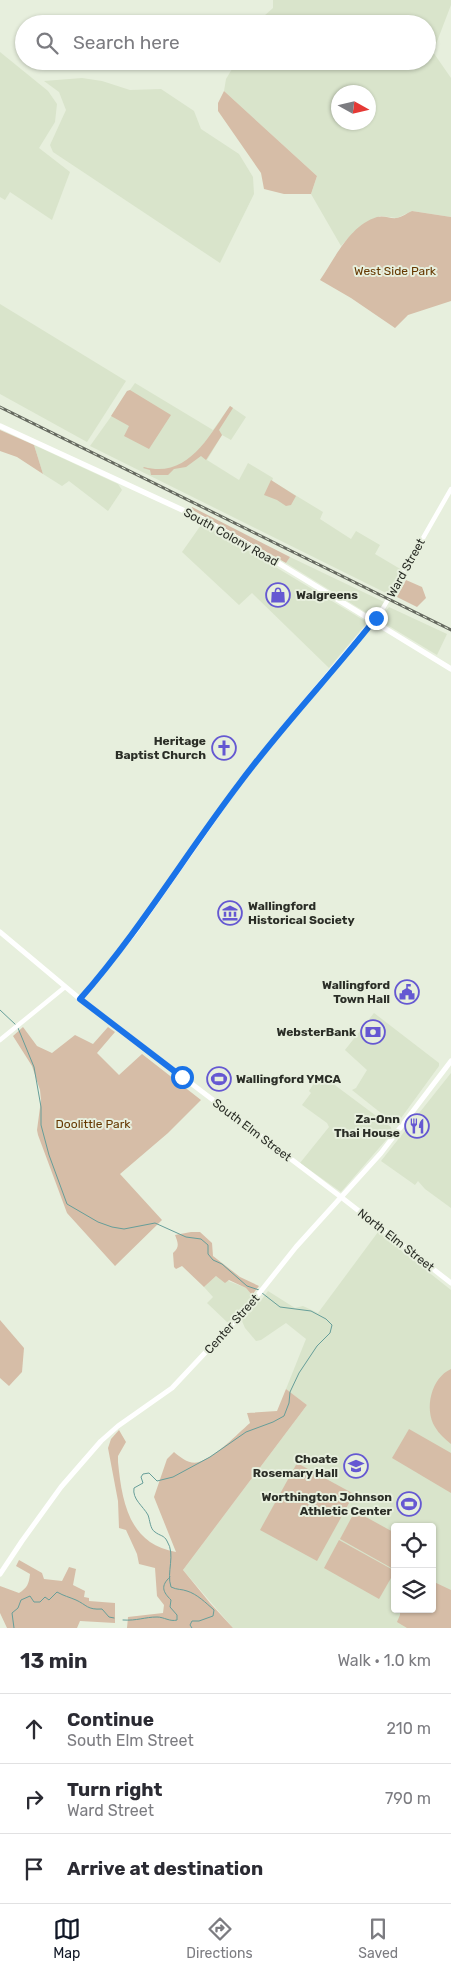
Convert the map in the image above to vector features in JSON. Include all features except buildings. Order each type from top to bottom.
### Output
[{"type":"main road","name":"South Colony Road","points":[[0,426],[202,519],[244,542],[451,669]]},
{"type":"main road","name":"South Elm Street","points":[[0,932],[80,999],[341,1197]]},
{"type":"main road","name":"Center Street","points":[[0,1574],[62,1487],[101,1441],[118,1426],[172,1388],[258,1296],[296,1247],[381,1153],[450,1063]]},
{"type":"main road","name":"North Elm Street","points":[[341,1197],[451,1283]]},
{"type":"street","name":"Ward Street","points":[[80,999],[136,931],[239,784],[291,718],[385,606],[451,489]]},
{"type":"street","points":[[0,1040],[66,987]]},
{"type":"shaded area","points":[[273,0],[451,0],[451,5],[436,44],[436,15],[265,15],[273,8]]},
{"type":"shaded area","points":[[0,52],[15,64],[15,70],[22,70],[48,91],[57,104],[55,122],[39,148],[70,172],[52,220],[10,192],[5,200],[0,197]]},
{"type":"shaded area","points":[[436,56],[451,78],[451,217],[412,211],[397,218],[380,216],[350,236],[341,246],[311,194],[317,176],[224,91],[226,79],[231,70],[436,70]]},
{"type":"shaded area","points":[[82,78],[102,81],[130,90],[161,89],[194,111],[201,129],[239,154],[253,177],[254,194],[220,263],[53,152],[50,145],[66,110],[59,92],[44,81]]},
{"type":"shaded area","points":[[0,304],[126,381],[87,442],[0,394]]},
{"type":"shaded area","points":[[135,383],[213,430],[230,406],[246,417],[231,440],[222,435],[207,460],[239,480],[248,463],[273,478],[272,481],[323,512],[320,519],[351,539],[356,531],[380,545],[375,554],[402,570],[388,594],[90,446]]},
{"type":"shaded area","points":[[34,445],[118,484],[122,490],[108,511],[69,481],[62,486],[43,474]]},
{"type":"shaded area","points":[[201,525],[216,531],[365,621],[365,625],[329,668],[252,593],[239,605],[182,552]]},
{"type":"shaded area","points":[[290,557],[384,602],[375,614],[370,615],[286,563]]},
{"type":"shaded area","points":[[389,607],[447,634],[437,655],[379,620]]},
{"type":"shaded area","points":[[374,1013],[439,1063],[439,1066],[396,1125],[352,1090],[356,1088],[367,1070],[345,1050]]},
{"type":"shaded area","points":[[451,1073],[451,1208],[425,1189],[418,1181],[415,1185],[381,1161]]},
{"type":"shaded area","points":[[320,1074],[391,1127],[392,1133],[341,1192],[300,1163],[329,1127],[327,1123],[302,1105],[311,1093],[309,1091]]},
{"type":"shaded area","name":"Choate Rosemary Hall","points":[[378,1232],[451,1290],[451,1628],[233,1628],[183,1570],[307,1405],[286,1389],[306,1339],[286,1323],[261,1340],[256,1341],[245,1328],[242,1321],[227,1322],[207,1303],[213,1297],[204,1287],[216,1276],[246,1288],[252,1295],[262,1299],[268,1291],[295,1308],[303,1306],[318,1313]]},
{"type":"green space","points":[[224,91],[317,176],[311,194],[284,194],[264,189],[261,173],[218,111],[218,103]]},
{"type":"green space","name":"West Side Park","points":[[412,211],[451,217],[451,301],[408,315],[395,328],[351,298],[320,280],[344,243],[367,221],[382,216],[397,218]]},
{"type":"green space","points":[[130,390],[171,415],[149,449],[124,436],[129,426],[111,416],[127,391]]},
{"type":"green space","points":[[230,406],[233,408],[219,430],[222,435],[206,460],[201,456],[186,467],[174,469],[168,475],[151,475],[150,470],[143,468],[159,469],[173,467],[185,461],[205,442]]},
{"type":"green space","points":[[0,430],[34,445],[43,474],[17,457],[0,451]]},
{"type":"green space","points":[[271,480],[296,496],[291,505],[286,506],[264,495]]},
{"type":"green space","points":[[192,507],[290,557],[286,563],[191,509]]},
{"type":"green space","points":[[406,580],[422,587],[426,598],[417,607],[397,597]]},
{"type":"green space","name":"Doolittle Park","points":[[23,1027],[37,1046],[52,1053],[75,1035],[93,1044],[108,1027],[115,1032],[97,1053],[119,1075],[142,1054],[201,1100],[168,1133],[120,1174],[162,1220],[115,1266],[67,1213],[38,1135],[40,1090],[32,1066],[13,1036]]},
{"type":"green space","points":[[200,1232],[212,1243],[213,1256],[240,1277],[259,1286],[252,1295],[246,1288],[229,1280],[225,1283],[216,1276],[204,1287],[182,1266],[176,1269],[174,1267],[173,1253],[178,1245],[175,1235]]},
{"type":"green space","points":[[0,1320],[24,1348],[22,1372],[9,1386],[0,1378]]},
{"type":"green space","points":[[451,1369],[451,1444],[435,1427],[430,1412],[430,1403],[434,1387],[444,1373]]},
{"type":"green space","points":[[286,1389],[307,1405],[183,1570],[233,1628],[127,1628],[128,1617],[163,1613],[164,1605],[157,1596],[155,1568],[139,1564],[137,1554],[126,1530],[119,1528],[118,1501],[108,1448],[111,1439],[119,1430],[126,1442],[118,1456],[118,1462],[122,1492],[131,1519],[138,1531],[148,1540],[160,1547],[176,1552],[154,1497],[167,1459],[174,1452],[192,1463],[206,1459],[250,1423],[247,1413],[277,1411]]},
{"type":"green space","points":[[409,1429],[451,1453],[451,1493],[392,1458]]},
{"type":"green space","points":[[297,1463],[354,1494],[317,1561],[260,1530]]},
{"type":"green space","points":[[355,1511],[391,1531],[391,1568],[340,1539]]},
{"type":"green space","points":[[339,1540],[391,1569],[391,1578],[379,1599],[324,1568]]},
{"type":"green space","points":[[19,1560],[42,1573],[44,1579],[62,1581],[69,1567],[76,1569],[73,1585],[85,1591],[84,1597],[89,1598],[89,1601],[115,1603],[115,1623],[80,1621],[77,1628],[7,1628],[0,1613],[0,1586],[19,1593],[26,1587],[30,1574],[16,1566]]},
{"type":"green space","points":[[436,1583],[451,1590],[451,1628],[407,1628],[397,1622],[400,1613],[436,1613]]},
{"type":"waterway","points":[[0,1010],[16,1025]]},
{"type":"waterway","points":[[18,1028],[34,1067],[41,1107],[41,1125],[49,1155],[67,1204],[98,1222],[112,1227],[124,1229],[155,1223],[186,1237],[201,1239],[208,1245],[208,1254],[213,1260],[222,1264],[247,1286],[259,1290]]},
{"type":"waterway","points":[[192,1628],[190,1625],[192,1621],[199,1621],[213,1616],[214,1610],[194,1594],[171,1587],[170,1546],[165,1538],[152,1529],[148,1515],[135,1496],[134,1488],[143,1483],[141,1477],[143,1474],[149,1473],[157,1481],[173,1477],[210,1457],[246,1432],[284,1416],[289,1403],[290,1392],[299,1373],[317,1346],[330,1333],[332,1325],[326,1319],[311,1311],[280,1307],[262,1293]]},
{"type":"waterway","points":[[123,1620],[157,1617],[177,1620],[177,1615],[170,1607],[171,1600],[164,1589],[165,1583],[170,1577]]},
{"type":"waterway","points":[[14,1628],[12,1613],[18,1608],[21,1600],[30,1596],[34,1602],[40,1602],[45,1597],[49,1600],[57,1592],[90,1608],[102,1609],[109,1617],[114,1618]]},
{"type":"railway","points":[[0,407],[451,630]]},
{"type":"place","name":"Walgreens","points":[[278,595]]},
{"type":"place","name":"Heritage Baptist Church","points":[[224,748]]},
{"type":"place","name":"Wallingford Historical Society","points":[[230,913]]},
{"type":"place","name":"Wallingford Town Hall","points":[[407,992]]},
{"type":"place","name":"WebsterBank","points":[[373,1032]]},
{"type":"place","name":"Wallingford YMCA","points":[[219,1079]]},
{"type":"place","name":"Za-Onn Thai House","points":[[417,1126]]},
{"type":"place","name":"Choate Rosemary Hall","points":[[356,1466]]},
{"type":"place","name":"Worthington Johnson Athletic Center","points":[[409,1504]]},
{"type":"route","points":[[182,1077],[80,999],[136,931],[239,784],[291,718],[376,618]]}]
